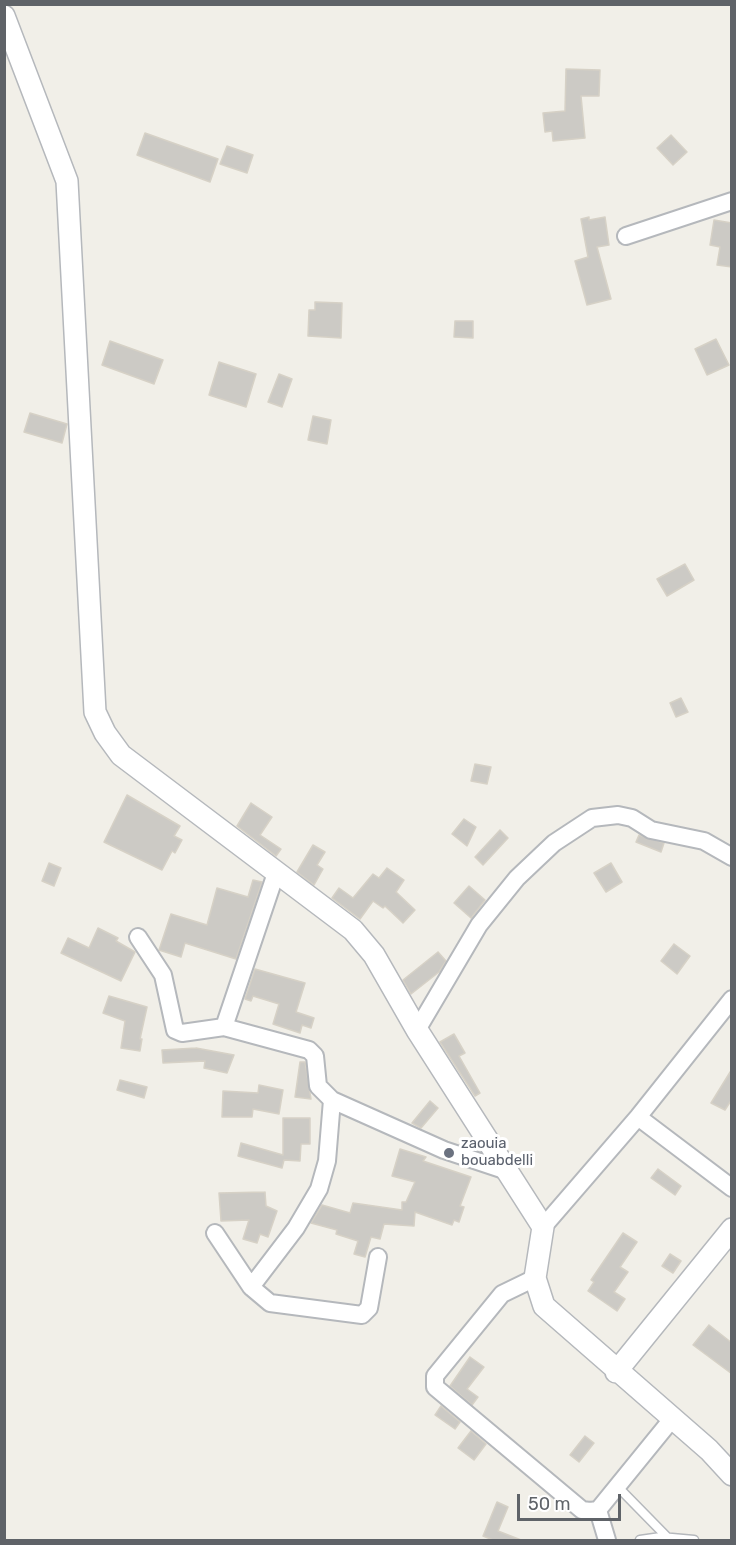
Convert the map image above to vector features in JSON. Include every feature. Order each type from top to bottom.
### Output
[{"type":"street","points":[[4,16],[66,181],[95,712],[105,733],[121,754],[352,930],[374,955],[417,1030],[543,1227]]},
{"type":"street","points":[[626,236],[732,201]]},
{"type":"street","points":[[417,1030],[479,925],[517,878],[554,843],[592,819],[618,815],[632,818],[651,830],[704,841],[732,857]]},
{"type":"street","points":[[224,1027],[276,873]]},
{"type":"street","points":[[138,937],[163,975],[175,1030],[182,1033],[224,1027],[309,1050],[315,1056],[318,1086],[332,1100],[444,1150],[507,1171]]},
{"type":"street","points":[[731,1000],[638,1118],[543,1227],[534,1278],[544,1306],[616,1372],[709,1450],[732,1475]]},
{"type":"street","points":[[251,1287],[296,1228],[319,1189],[327,1161],[332,1100]]},
{"type":"street","points":[[638,1118],[732,1188]]},
{"type":"street","points":[[616,1372],[732,1229]]},
{"type":"street","points":[[215,1233],[251,1287],[270,1303],[362,1315],[369,1308],[378,1257]]},
{"type":"street","points":[[534,1278],[502,1294],[435,1376],[434,1384],[582,1510],[598,1509],[672,1419]]},
{"type":"street","points":[[598,1509],[608,1540]]},
{"type":"lane","points":[[617,1486],[667,1537]]},
{"type":"lane","points":[[640,1540],[667,1537],[694,1540]]},
{"type":"building","points":[[566,69],[600,70],[599,96],[581,96],[585,138],[553,141],[552,131],[545,132],[543,113],[565,111]]},
{"type":"building","points":[[145,133],[218,159],[210,182],[137,155]]},
{"type":"building","points":[[671,135],[687,152],[673,165],[657,148]]},
{"type":"building","points":[[227,146],[253,155],[247,173],[220,164]]},
{"type":"building","points":[[589,217],[589,220],[605,217],[609,245],[597,247],[611,299],[587,305],[575,261],[588,257],[581,219]]},
{"type":"building","points":[[714,220],[732,223],[732,267],[717,265],[720,247],[710,245]]},
{"type":"building","points":[[315,302],[342,303],[341,338],[308,336],[309,310],[315,310]]},
{"type":"building","points":[[455,321],[473,321],[473,338],[454,337]]},
{"type":"building","points":[[716,339],[729,365],[707,375],[695,349]]},
{"type":"building","points":[[110,341],[163,360],[154,384],[102,365]]},
{"type":"building","points":[[219,362],[256,374],[246,407],[209,395]]},
{"type":"building","points":[[279,374],[292,379],[282,407],[268,402]]},
{"type":"building","points":[[30,413],[67,424],[62,443],[24,432]]},
{"type":"building","points":[[313,416],[331,420],[327,444],[308,440]]},
{"type":"building","points":[[685,564],[694,580],[667,596],[657,579]]},
{"type":"building","points":[[681,698],[688,712],[676,717],[670,703]]},
{"type":"building","points":[[475,764],[491,767],[487,784],[471,781]]},
{"type":"building","points":[[127,795],[180,826],[174,836],[182,840],[175,853],[172,851],[162,870],[104,842]]},
{"type":"building","points":[[251,803],[272,817],[260,835],[281,849],[276,856],[237,826]]},
{"type":"building","points":[[464,819],[476,827],[467,846],[452,834]]},
{"type":"building","points":[[500,830],[508,838],[483,865],[475,857]]},
{"type":"building","points":[[639,835],[664,843],[661,852],[636,842]]},
{"type":"building","points":[[313,845],[325,852],[317,865],[323,869],[314,885],[297,872]]},
{"type":"building","points":[[49,863],[61,868],[54,886],[42,881]]},
{"type":"building","points":[[611,863],[622,882],[606,892],[594,873]]},
{"type":"building","points":[[387,868],[404,880],[396,892],[415,910],[403,923],[385,906],[383,908],[373,901],[360,919],[332,898],[339,888],[353,898],[373,874],[379,878]]},
{"type":"building","points":[[253,880],[262,882],[236,959],[185,943],[181,957],[159,950],[171,914],[207,925],[217,888],[248,897]]},
{"type":"building","points":[[469,886],[485,900],[471,918],[454,903]]},
{"type":"building","points":[[98,928],[118,938],[116,941],[135,952],[121,981],[61,953],[68,938],[89,948]]},
{"type":"building","points":[[674,944],[690,956],[677,974],[661,961]]},
{"type":"building","points":[[438,952],[446,961],[439,972],[411,994],[403,980]]},
{"type":"building","points":[[255,969],[305,983],[296,1012],[314,1018],[311,1028],[302,1025],[300,1033],[273,1024],[279,1004],[253,996],[251,1001],[245,999]]},
{"type":"building","points":[[109,996],[147,1007],[140,1039],[142,1039],[140,1051],[121,1048],[125,1021],[103,1013]]},
{"type":"building","points":[[454,1034],[465,1053],[459,1056],[480,1093],[475,1096],[440,1042]]},
{"type":"building","points":[[196,1048],[234,1055],[227,1073],[204,1068],[205,1061],[163,1063],[162,1050]]},
{"type":"building","points":[[300,1062],[305,1062],[311,1099],[295,1097]]},
{"type":"building","points":[[732,1069],[732,1099],[725,1110],[711,1103]]},
{"type":"building","points":[[120,1080],[147,1087],[144,1098],[117,1090]]},
{"type":"building","points":[[259,1085],[283,1090],[279,1114],[253,1109],[252,1117],[222,1117],[223,1091],[258,1093]]},
{"type":"building","points":[[430,1101],[438,1108],[421,1128],[412,1123]]},
{"type":"building","points":[[283,1118],[310,1118],[310,1144],[301,1144],[300,1161],[284,1160],[282,1168],[238,1156],[241,1143],[283,1155]]},
{"type":"building","points":[[400,1149],[426,1157],[423,1161],[471,1177],[460,1206],[464,1207],[459,1222],[454,1220],[452,1225],[415,1212],[414,1226],[384,1224],[380,1239],[371,1237],[365,1257],[354,1254],[358,1241],[336,1234],[337,1230],[311,1223],[322,1205],[350,1213],[353,1203],[402,1210],[402,1202],[406,1202],[415,1182],[392,1176]]},
{"type":"building","points":[[658,1169],[681,1186],[675,1195],[651,1178]]},
{"type":"building","points":[[265,1192],[266,1206],[277,1211],[268,1237],[260,1234],[257,1243],[243,1239],[249,1220],[221,1221],[219,1193]]},
{"type":"building","points":[[623,1233],[637,1242],[620,1267],[628,1272],[614,1292],[625,1299],[617,1311],[588,1291],[594,1282],[591,1280]]},
{"type":"building","points":[[670,1254],[681,1261],[673,1273],[662,1266]]},
{"type":"building","points":[[709,1325],[732,1343],[732,1374],[693,1345]]},
{"type":"building","points":[[470,1357],[484,1367],[467,1389],[478,1397],[472,1405],[450,1386]]},
{"type":"building","points":[[441,1406],[460,1422],[455,1429],[435,1415]]},
{"type":"building","points":[[471,1431],[486,1444],[474,1460],[458,1448]]},
{"type":"building","points":[[585,1436],[594,1443],[579,1462],[570,1455]]},
{"type":"building","points":[[497,1502],[508,1507],[498,1531],[521,1540],[493,1540],[483,1536]]},
{"type":"place","name":"zaouia bouabdelli","points":[[449,1153]]}]
